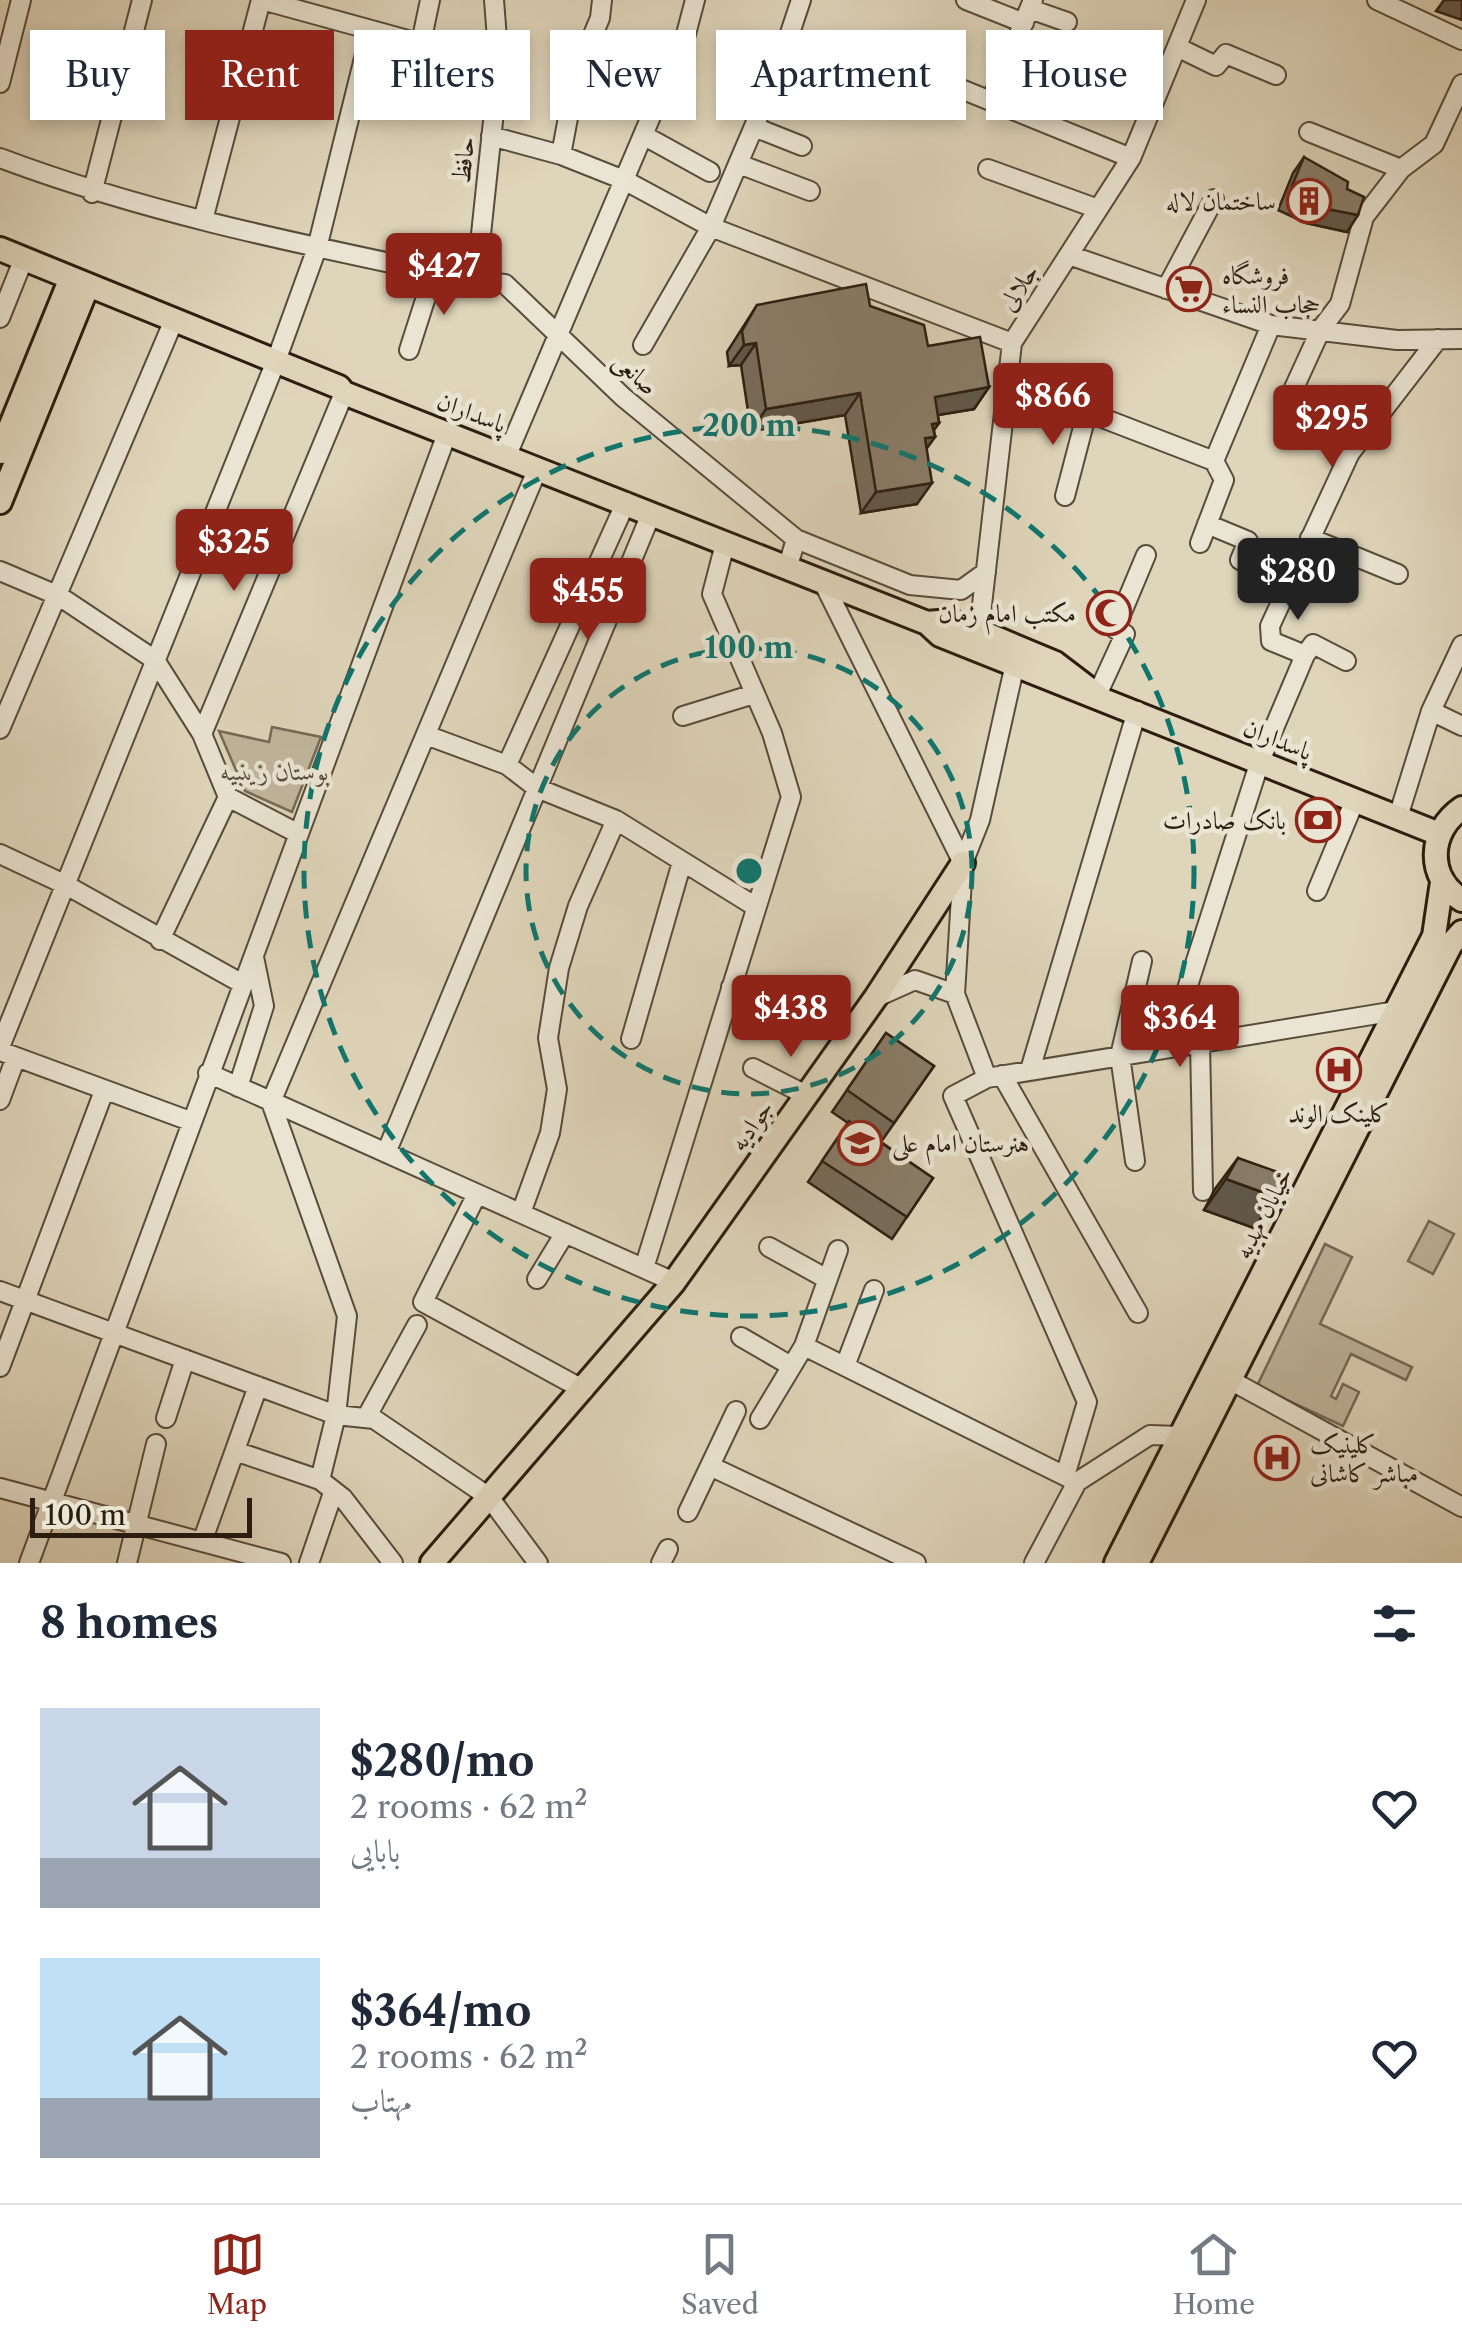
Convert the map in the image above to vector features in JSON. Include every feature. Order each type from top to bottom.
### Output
[{"type":"main road","name":"پاسداران","points":[[0,248],[344,392],[824,584],[927,622],[950,621],[979,631],[1055,663],[1097,695]]},
{"type":"main road","points":[[0,452],[79,281]]},
{"type":"main road","points":[[0,502],[79,281]]},
{"type":"main road","name":"پاسداران","points":[[927,622],[940,636],[1097,695],[1439,834]]},
{"type":"main road","points":[[1439,834],[1462,808]]},
{"type":"main road","name":"خیابان مهدیه","points":[[1116,1563],[1434,936],[1442,882],[1436,867],[1439,834]]},
{"type":"main road","name":"جوادیه","points":[[432,1563],[674,1282],[876,997],[963,863]]},
{"type":"main road","points":[[1442,882],[1462,900]]},
{"type":"main road","name":"خیابان مهدیه","points":[[1138,1563],[1451,944],[1462,932]]},
{"type":"street","points":[[0,82],[21,0]]},
{"type":"street","points":[[92,192],[142,0]]},
{"type":"street","points":[[203,220],[262,0],[303,6],[371,30]]},
{"type":"street","points":[[424,30],[430,0]]},
{"type":"street","name":"حافظ","points":[[494,0],[496,30]]},
{"type":"street","points":[[561,155],[576,75],[600,18],[602,0]]},
{"type":"street","points":[[507,455],[686,34],[695,0]]},
{"type":"street","points":[[790,30],[800,0]]},
{"type":"street","points":[[966,0],[1029,10],[1066,22]]},
{"type":"street","name":"جلالی","points":[[979,631],[1012,344],[1131,158],[1196,0]]},
{"type":"street","points":[[1377,0],[1462,40]]},
{"type":"street","points":[[1176,47],[1216,66],[1226,54],[1276,76]]},
{"type":"street","points":[[1350,453],[1309,428],[1298,413],[1294,388],[1321,330],[1340,304],[1364,217],[1401,170],[1434,144],[1456,119],[1462,84]]},
{"type":"street","points":[[0,1100],[5,1052],[66,885],[276,361],[317,248],[354,99]]},
{"type":"street","name":"حافظ","points":[[476,281],[493,120]]},
{"type":"street","points":[[643,345],[712,228],[757,120]]},
{"type":"street","points":[[1038,120],[1131,158]]},
{"type":"street","points":[[754,127],[802,146]]},
{"type":"street","points":[[1310,132],[1401,170]]},
{"type":"street","points":[[643,135],[710,172]]},
{"type":"street","points":[[491,136],[561,155],[624,180],[712,228],[1012,344]]},
{"type":"street","points":[[0,158],[92,192],[203,220],[317,248],[505,284],[560,336]]},
{"type":"street","points":[[739,164],[810,191]]},
{"type":"street","points":[[988,169],[1098,210]]},
{"type":"street","points":[[1166,289],[1214,200]]},
{"type":"street","points":[[1068,255],[1270,325],[1397,340],[1462,339]]},
{"type":"street","points":[[0,318],[24,258]]},
{"type":"street","points":[[409,350],[434,272]]},
{"type":"street","points":[[0,730],[174,320]]},
{"type":"street","points":[[1214,462],[1270,325]]},
{"type":"street","name":"صانعی","points":[[560,336],[624,397],[796,538],[910,586],[961,590],[986,572]]},
{"type":"street","points":[[1305,655],[1271,640],[1270,626],[1350,453],[1438,339]]},
{"type":"street","points":[[1007,388],[1087,412],[1214,462],[1224,480],[1200,544]]},
{"type":"street","points":[[202,734],[344,392]]},
{"type":"street","points":[[1065,496],[1087,412]]},
{"type":"street","points":[[30,1563],[111,1332],[448,431]]},
{"type":"street","points":[[310,1563],[326,1487],[348,1316],[272,1102],[538,468]]},
{"type":"street","points":[[507,765],[626,502]]},
{"type":"street","points":[[386,1153],[651,514]]},
{"type":"street","points":[[1208,524],[1248,541],[1240,560],[1290,581]]},
{"type":"street","points":[[787,569],[796,538]]},
{"type":"street","points":[[1310,538],[1398,574]]},
{"type":"street","points":[[644,1268],[791,797],[712,594],[726,544]]},
{"type":"street","points":[[1097,695],[1125,634],[1115,629],[1146,556]]},
{"type":"street","points":[[0,571],[59,596],[154,660],[202,734],[228,797],[298,833]]},
{"type":"street","points":[[824,584],[963,863],[955,994],[994,1076],[1138,1312]]},
{"type":"street","points":[[1168,1048],[1260,761],[1305,655],[1313,644],[1346,662]]},
{"type":"street","points":[[1398,817],[1431,711],[1462,645]]},
{"type":"street","name":"جوادیه","points":[[963,863],[980,820],[1015,664]]},
{"type":"street","points":[[683,716],[754,694]]},
{"type":"street","points":[[1030,1070],[1137,711]]},
{"type":"street","points":[[1431,711],[1462,726]]},
{"type":"street","points":[[426,735],[507,765],[537,788],[616,820],[756,907]]},
{"type":"street","points":[[160,940],[228,797]]},
{"type":"street","points":[[1317,891],[1355,800]]},
{"type":"street","points":[[521,1214],[550,1133],[557,1089],[548,1038],[559,968],[578,906],[616,820]]},
{"type":"street","points":[[0,854],[66,885],[241,983]]},
{"type":"street","points":[[631,1039],[682,862]]},
{"type":"street","points":[[238,1087],[264,1006],[253,951]]},
{"type":"street","points":[[1135,1162],[1120,1056],[1142,961]]},
{"type":"street","points":[[876,997],[915,980],[955,994]]},
{"type":"street","points":[[731,987],[793,1006]]},
{"type":"street","points":[[1034,1563],[1071,1479],[1087,1402],[953,1096],[994,1076],[1396,1011]]},
{"type":"street","points":[[1200,1043],[1202,1191]]},
{"type":"street","points":[[5,1052],[190,1121]]},
{"type":"street","points":[[754,1068],[806,1096]]},
{"type":"street","points":[[208,1073],[674,1282]]},
{"type":"street","points":[[0,1368],[104,1091]]},
{"type":"street","points":[[477,1194],[423,1302],[584,1390]]},
{"type":"street","points":[[537,1278],[566,1233]]},
{"type":"street","points":[[768,1247],[828,1280]]},
{"type":"street","points":[[760,1419],[804,1346],[838,1250]]},
{"type":"street","points":[[845,1366],[874,1290]]},
{"type":"street","points":[[0,1291],[336,1414],[374,1419],[490,1497],[538,1563]]},
{"type":"street","points":[[366,1418],[417,1325]]},
{"type":"street","points":[[740,1337],[791,1366]]},
{"type":"street","points":[[804,1346],[1071,1479]]},
{"type":"street","points":[[166,1418],[185,1359]]},
{"type":"street","points":[[1230,1380],[1462,1507]]},
{"type":"street","points":[[202,1542],[258,1386]]},
{"type":"street","points":[[688,1512],[736,1411]]},
{"type":"street","points":[[1071,1479],[1150,1436],[1180,1436]]},
{"type":"street","points":[[126,1563],[156,1444]]},
{"type":"street","points":[[234,1451],[326,1487],[343,1498],[392,1563]]},
{"type":"street","points":[[710,1466],[916,1563]]},
{"type":"street","points":[[0,1488],[202,1542],[224,1556],[280,1563]]},
{"type":"green space","name":"بوستان زینبیه","points":[[272,727],[321,737],[292,812],[245,791],[219,731],[269,742]]},
{"type":"green space","points":[[1429,1221],[1454,1234],[1433,1274],[1408,1261]]},
{"type":"green space","points":[[1325,1244],[1352,1257],[1320,1324],[1412,1367],[1406,1380],[1351,1354],[1331,1396],[1336,1399],[1343,1384],[1359,1392],[1343,1426],[1257,1386]]},
{"type":"building","points":[[1304,157],[1348,182],[1347,189],[1364,197],[1358,215],[1317,207],[1289,193]]},
{"type":"building","points":[[866,284],[870,306],[924,325],[928,346],[980,337],[989,387],[935,397],[939,423],[932,424],[935,437],[925,438],[932,483],[876,492],[860,393],[766,409],[756,343],[744,345],[742,331],[757,305]]},
{"type":"building","points":[[886,1033],[934,1066],[894,1123],[847,1090]]},
{"type":"building","points":[[849,1121],[933,1178],[907,1217],[822,1161]]},
{"type":"building","points":[[1238,1158],[1286,1175],[1276,1197],[1226,1179]]},
{"type":"place","name":"ساختمان لاله","points":[[1309,201]]},
{"type":"place","name":"فروشگاه حجاب النساء","points":[[1189,289]]},
{"type":"place","name":"مکتب امام زمان","points":[[1109,613]]},
{"type":"place","name":"بانک صادرات","points":[[1318,820]]},
{"type":"place","name":"کلینک الوند","points":[[1339,1070]]},
{"type":"place","name":"هنرستان امام علی","points":[[860,1143]]},
{"type":"place","name":"کلینیک مباشر کاشانی","points":[[1277,1458]]}]
